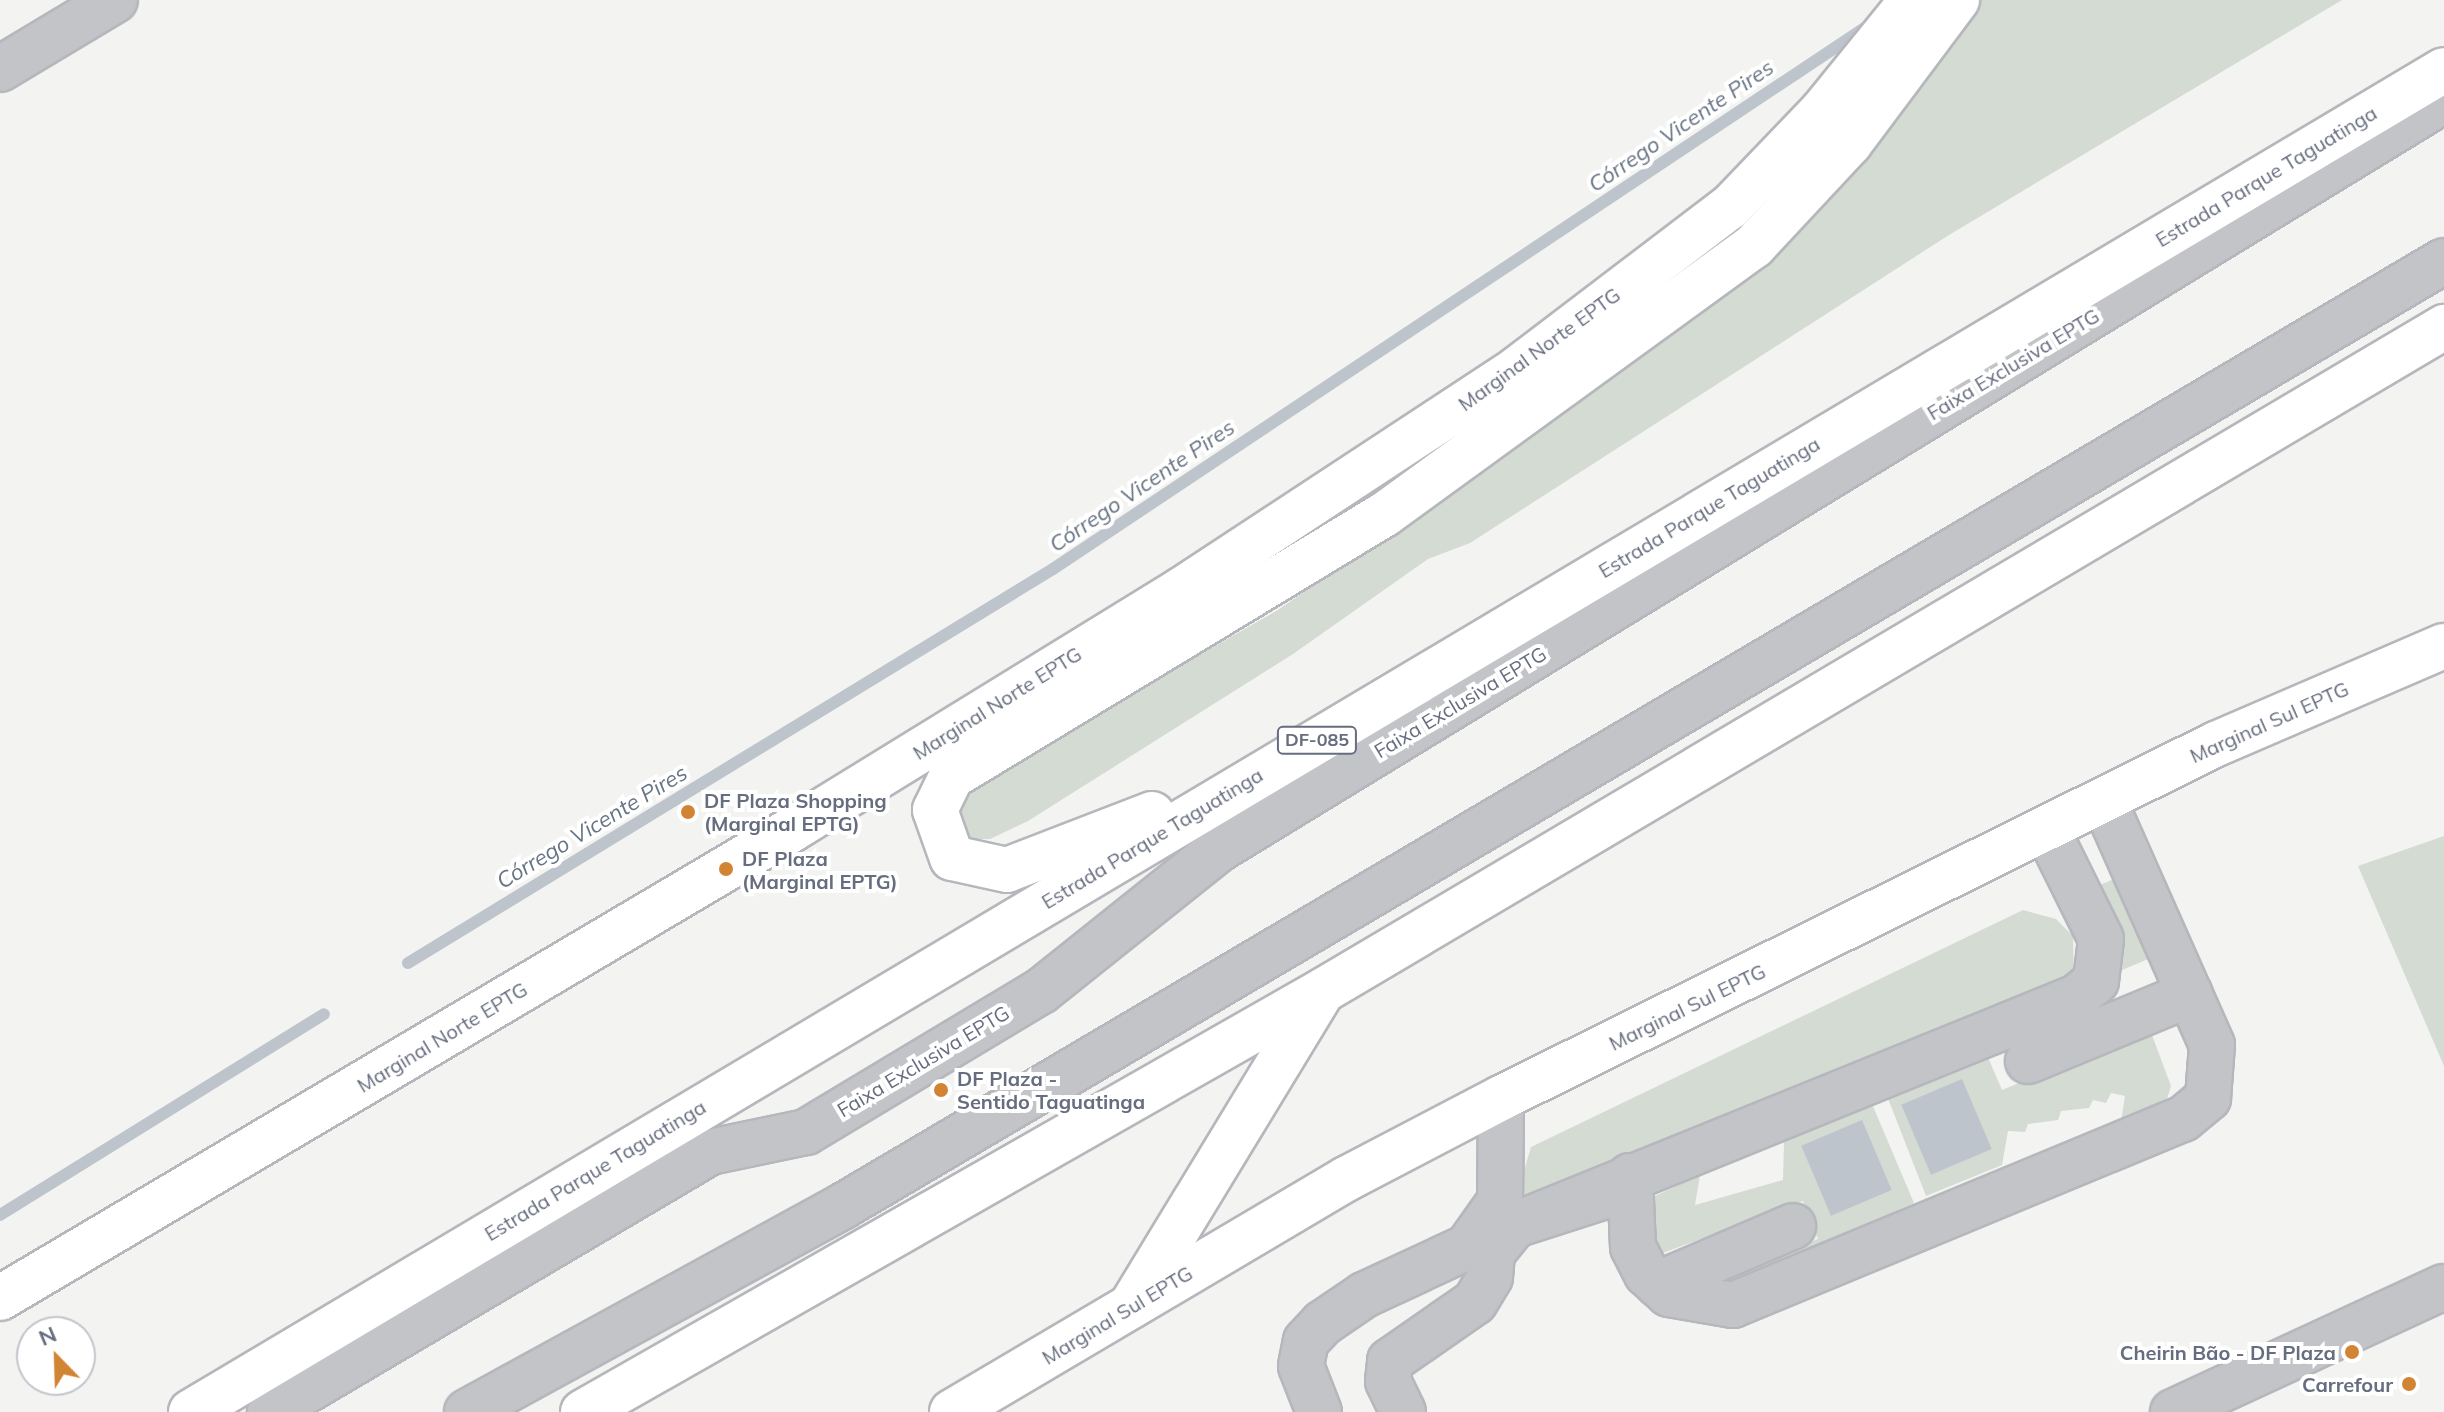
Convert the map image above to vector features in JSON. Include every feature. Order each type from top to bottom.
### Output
[{"type":"main road","points":[[1273,766],[1007,870],[952,858],[935,810],[951,777],[1385,514],[1742,255],[1850,143],[1957,0]]},
{"type":"main road","name":"Marginal Norte EPTG","points":[[0,1298],[804,822],[1181,590],[1517,369],[1730,207],[1906,4]]},
{"type":"main road","name":"Estrada Parque Taguatinga","points":[[191,1412],[2444,70]]},
{"type":"main road","points":[[583,1412],[1324,990],[2444,327]]},
{"type":"main road","name":"Marginal Sul EPTG","points":[[952,1412],[1346,1179],[1501,1098],[2104,801],[2444,646]]},
{"type":"main road","points":[[2390,669],[2444,661]]},
{"type":"main road","points":[[1131,1306],[1324,990]]},
{"type":"street","points":[[0,69],[115,0]]},
{"type":"street","name":"Faixa Exclusiva EPTG","points":[[270,1412],[710,1152],[806,1132],[1041,991],[1219,849],[2444,100]]},
{"type":"street","points":[[467,1412],[843,1206],[2444,261]]},
{"type":"street","points":[[1630,1182],[1633,1247],[1658,1284],[1700,1304],[1733,1305],[2183,1119],[2208,1098],[2215,1069],[2190,994],[2104,801]]},
{"type":"street","points":[[1319,1412],[1301,1366],[1306,1341],[1364,1295],[1471,1242],[1630,1182],[2077,997],[2096,981],[2101,939],[2047,830]]},
{"type":"street","points":[[2028,1061],[2190,994]]},
{"type":"street","points":[[1471,1242],[1500,1201],[1501,1098]]},
{"type":"street","points":[[1403,1412],[1388,1381],[1390,1361],[1475,1302],[1490,1277],[1492,1253],[1515,1225]]},
{"type":"street","points":[[1658,1284],[1793,1226]]},
{"type":"street","points":[[2173,1412],[2444,1287]]},
{"type":"shaded area","points":[[1981,0],[2342,0],[1949,235],[1470,543],[1428,559],[1293,654],[1028,821],[990,839],[967,839],[956,826],[963,789],[1278,610],[1610,378],[1776,250],[1876,139]]},
{"type":"shaded area","points":[[2444,836],[2444,1066],[2358,866]]},
{"type":"shaded area","points":[[2114,879],[2148,959],[2120,971],[2086,891]]},
{"type":"shaded area","points":[[2023,910],[2056,919],[2073,936],[2074,982],[1511,1215],[1531,1147]]},
{"type":"shaded area","points":[[2141,1033],[2152,1035],[2171,1086],[2167,1099],[2121,1121],[2125,1096],[2111,1093],[2106,1103],[2093,1100],[2089,1108],[2061,1111],[2058,1120],[2028,1124],[2025,1132],[2008,1131],[2002,1165],[1926,1196],[1887,1096],[1987,1055],[2002,1090]]},
{"type":"shaded area","points":[[1962,1079],[1992,1149],[1931,1175],[1901,1105]]},
{"type":"shaded area","points":[[1872,1104],[1914,1203],[1707,1297],[1702,1285],[1818,1239],[1803,1201],[1652,1257],[1653,1197],[1700,1175],[1695,1205],[1783,1180],[1784,1140]]},
{"type":"shaded area","points":[[1862,1120],[1892,1190],[1831,1216],[1801,1146]]},
{"type":"waterway","name":"Córrego Vicente Pires","points":[[408,963],[1053,569],[1872,23]]},
{"type":"waterway","name":"Córrego Vicente Pires","points":[[0,1215],[324,1014]]},
{"type":"place","name":"DF Plaza Shopping (Marginal EPTG)","points":[[688,812]]},
{"type":"place","name":"DF Plaza (Marginal EPTG)","points":[[726,869]]},
{"type":"place","name":"DF Plaza - Sentido Taguatinga","points":[[941,1090]]},
{"type":"place","name":"Cheirin Bão - DF Plaza","points":[[2352,1352]]},
{"type":"place","name":"Carrefour","points":[[2409,1384]]}]
